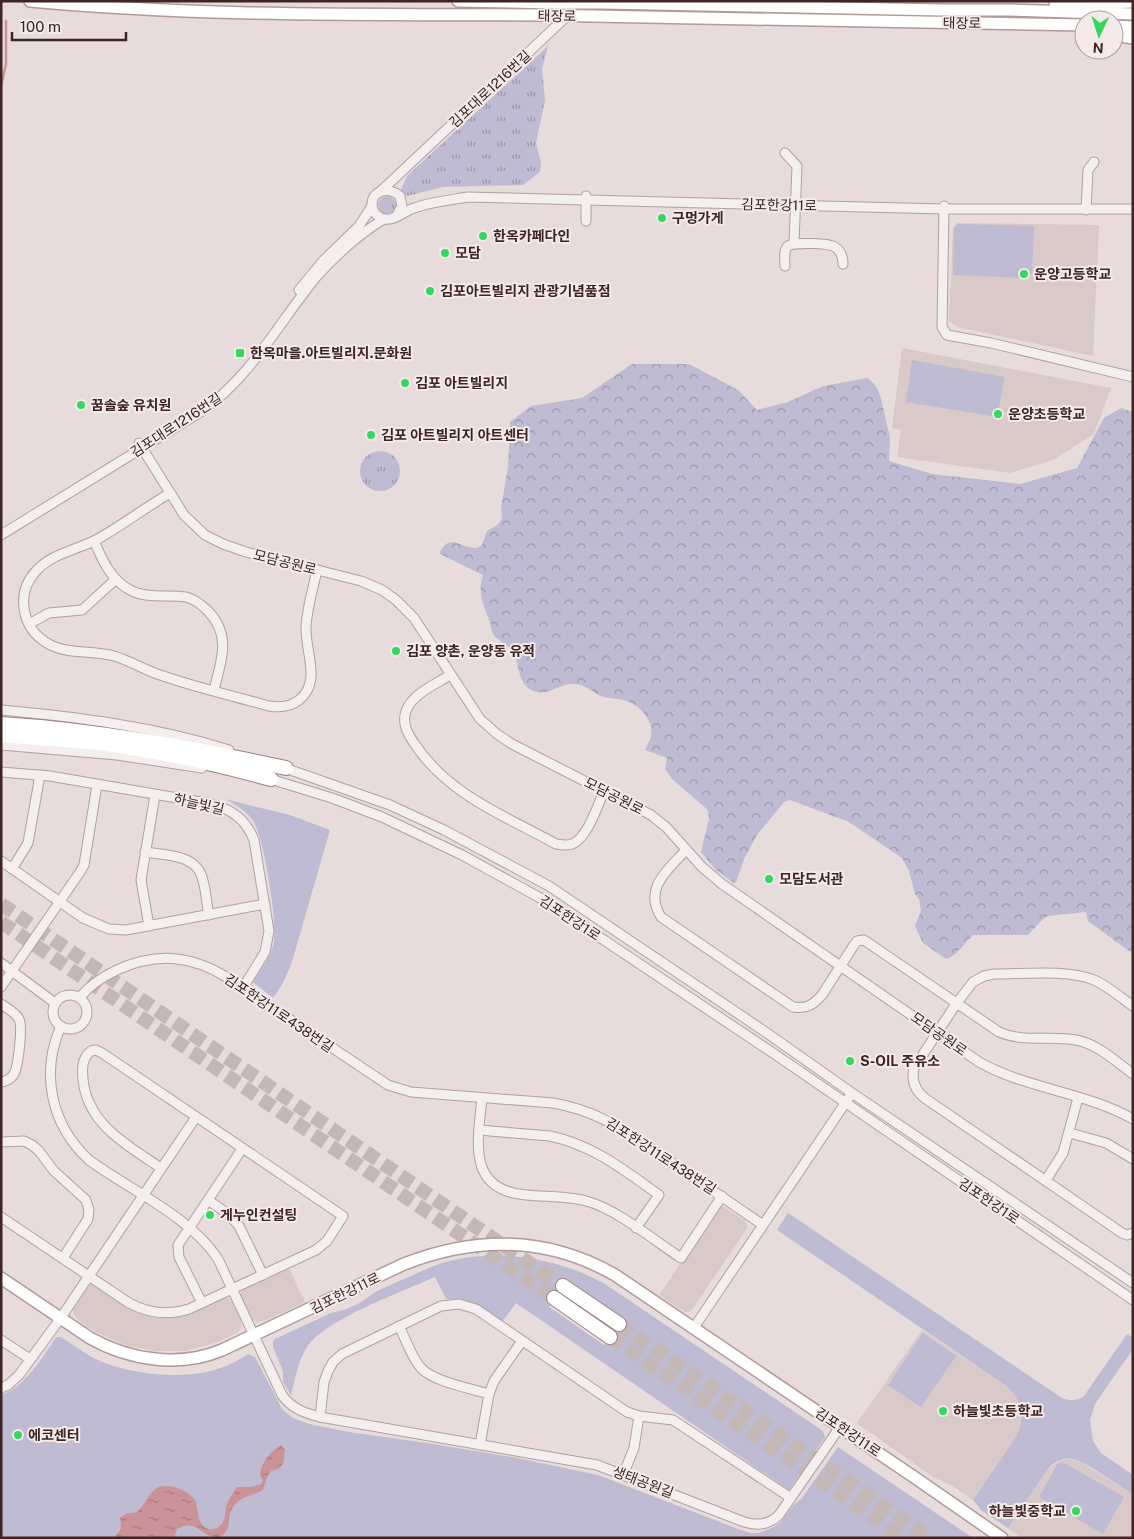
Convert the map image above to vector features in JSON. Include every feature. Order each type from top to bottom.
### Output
[{"type":"highway","points":[[1,724],[19,731],[138,748],[192,758],[270,779]]},
{"type":"highway","points":[[1,735],[19,731],[80,730],[192,748],[286,768]]},
{"type":"highway","points":[[563,1286],[619,1324]]},
{"type":"highway","points":[[554,1298],[610,1337]]},
{"type":"main road","name":"태장로","points":[[30,1],[118,9],[180,12],[542,15],[1074,26]]},
{"type":"main road","name":"태장로","points":[[458,1],[1007,10],[1133,14]]},
{"type":"main road","points":[[1007,10],[1071,4],[1133,2]]},
{"type":"main road","points":[[1028,24],[1074,30]]},
{"type":"main road","name":"김포한강11로","points":[[1,1278],[105,1346],[151,1359],[178,1360],[202,1357],[254,1336],[419,1258],[453,1249],[497,1244],[536,1246],[561,1252],[590,1262],[615,1275],[997,1538]]},
{"type":"main road","name":"김포한강11로","points":[[839,1429],[1002,1538]]},
{"type":"street","name":"김포대로1216번길","points":[[381,191],[584,1]]},
{"type":"street","points":[[785,153],[797,166],[794,243]]},
{"type":"street","points":[[1086,208],[1088,170],[1094,162]]},
{"type":"street","points":[[396,193],[397,177]]},
{"type":"street","points":[[391,190],[396,193],[402,201],[401,211],[393,218],[384,219],[376,214],[372,206],[374,197],[381,191],[391,190]]},
{"type":"street","name":"김포한강11로","points":[[402,201],[415,202],[467,195],[944,207],[1133,208]]},
{"type":"street","name":"김포한강11로","points":[[397,215],[415,208],[468,198],[586,198]]},
{"type":"street","points":[[586,198],[586,221]]},
{"type":"street","name":"김포대로1216번길","points":[[1,535],[202,405],[229,382],[310,275],[359,226],[372,206]]},
{"type":"street","points":[[944,207],[942,327],[948,335],[991,342],[1133,377]]},
{"type":"street","name":"김포대로1216번길","points":[[1,528],[202,411],[222,396],[244,372],[317,276],[367,229],[384,219]]},
{"type":"street","points":[[785,266],[785,250],[788,245],[794,243],[831,245],[840,252],[843,258],[842,264]]},
{"type":"street","name":"모담공원로","points":[[140,446],[189,521],[205,535],[213,540],[246,552],[361,581],[382,590],[396,600],[414,618],[480,719],[497,734],[512,744],[661,822],[702,867],[722,884],[979,1062],[1001,1074],[1120,1112],[1133,1119]]},
{"type":"street","points":[[170,493],[94,541],[49,560],[42,565],[28,583],[24,600],[28,624],[36,635],[53,646],[112,655],[162,676],[277,707],[291,705],[303,696],[312,676],[307,649],[306,624],[317,570]]},
{"type":"street","points":[[94,541],[106,567],[116,579],[130,590],[139,594],[185,597],[204,607],[213,617],[221,631],[224,645],[214,690]]},
{"type":"street","points":[[28,624],[49,613],[82,610],[116,579]]},
{"type":"street","points":[[450,675],[411,702],[406,710],[405,725],[407,733],[428,762],[439,774],[463,793],[556,844],[564,846],[572,844],[583,836],[604,791]]},
{"type":"street","name":"김포한강1로","points":[[1,710],[89,720],[151,730],[198,741],[286,768],[390,805],[444,830],[549,886],[768,1033],[852,1093],[1133,1283]]},
{"type":"street","name":"김포한강1로","points":[[1,744],[117,755],[270,779],[366,810],[430,840],[500,875],[586,927],[1133,1299]]},
{"type":"street","name":"하늘빛길","points":[[1,772],[40,774],[224,808],[242,819],[254,840],[269,931],[268,942],[259,963],[243,988]]},
{"type":"street","points":[[12,869],[28,844],[40,774]]},
{"type":"street","points":[[1,987],[84,865],[97,785]]},
{"type":"street","name":"하늘빛길","points":[[149,926],[141,880],[155,795]]},
{"type":"street","points":[[686,850],[658,883],[655,892],[656,909],[661,917],[793,1007],[809,1007],[816,1002],[857,941],[864,940],[989,1027],[1007,1036],[1016,1038],[1067,1039],[1089,1044],[1099,1049],[1133,1074]]},
{"type":"street","points":[[145,852],[181,858],[195,866],[200,872],[209,915]]},
{"type":"street","points":[[1,861],[83,918],[109,929],[126,930],[265,904]]},
{"type":"street","name":"김포한강11로438번길","points":[[80,997],[96,981],[128,965],[166,958],[184,959],[208,966],[388,1085],[411,1092],[553,1103],[591,1113],[620,1127],[762,1225]]},
{"type":"street","points":[[1,963],[55,1003]]},
{"type":"street","points":[[1133,1006],[1093,979],[1070,974],[994,974],[984,976],[972,982],[914,1068],[912,1075],[919,1094],[1122,1234],[1133,1233]]},
{"type":"street","points":[[69,994],[80,997],[86,1006],[87,1016],[85,1021],[77,1028],[71,1029],[61,1026],[55,1021],[53,1016],[52,1010],[55,1003],[63,996],[69,994]]},
{"type":"street","points":[[1,1004],[17,1016],[21,1025],[16,1070],[12,1077],[1,1082]]},
{"type":"street","points":[[61,1026],[55,1039],[52,1053],[50,1083],[56,1111],[64,1130],[76,1147],[89,1160],[189,1227],[205,1241],[214,1253],[254,1336]]},
{"type":"street","points":[[1,1217],[129,1304],[161,1313],[176,1312],[202,1303],[320,1248],[342,1216],[99,1051],[91,1051],[86,1055],[82,1064],[83,1084],[88,1102],[96,1117],[116,1137],[161,1168]]},
{"type":"street","points":[[693,1329],[852,1093]]},
{"type":"street","name":"김포한강11로438번길","points":[[482,1098],[477,1148],[479,1161],[485,1174],[498,1187],[517,1194],[586,1201],[604,1208],[680,1258],[722,1196]]},
{"type":"street","points":[[1046,1180],[1061,1158],[1070,1133],[1078,1098]]},
{"type":"street","points":[[1,1388],[13,1381],[60,1318],[196,1118]]},
{"type":"street","points":[[479,1130],[562,1138],[584,1146],[606,1158],[659,1194],[636,1228]]},
{"type":"street","points":[[1070,1133],[1106,1143],[1133,1159]]},
{"type":"street","points":[[1,1142],[24,1142],[32,1145],[59,1177],[86,1200],[89,1210],[86,1223],[63,1258]]},
{"type":"street","points":[[202,1303],[178,1252],[180,1241],[242,1149]]},
{"type":"street","points":[[208,1200],[228,1214],[239,1226],[263,1275]]},
{"type":"street","points":[[320,1416],[324,1382],[328,1370],[333,1362],[342,1354],[442,1306],[459,1304],[476,1310],[624,1409],[639,1416],[673,1420],[791,1498]]},
{"type":"street","points":[[400,1326],[418,1364],[426,1372],[437,1378],[489,1394]]},
{"type":"street","name":"생태공원길","points":[[254,1336],[286,1400],[300,1411],[597,1465],[744,1522],[755,1524],[766,1523],[776,1518],[839,1429]]},
{"type":"street","points":[[1,1340],[30,1359]]},
{"type":"street","points":[[480,1445],[489,1394],[494,1381],[522,1341]]},
{"type":"street","points":[[623,1475],[634,1448],[639,1416]]},
{"type":"shaded area","name":"운양고등학교","points":[[957,223],[1099,225],[1093,356],[957,327],[949,321],[953,227]]},
{"type":"shaded area","name":"운양초등학교","points":[[902,348],[1111,388],[1094,434],[1053,460],[1010,473],[897,457],[901,430],[892,428]]},
{"type":"shaded area","points":[[720,1206],[745,1221],[748,1227],[693,1308],[689,1312],[685,1312],[659,1295]]},
{"type":"shaded area","points":[[288,1266],[305,1302],[266,1320],[258,1322],[253,1320],[242,1299],[242,1289]]},
{"type":"shaded area","points":[[90,1284],[162,1316],[228,1298],[232,1302],[241,1322],[241,1329],[237,1333],[215,1343],[185,1351],[155,1351],[125,1345],[96,1332],[78,1320],[73,1313],[73,1307]]},
{"type":"shaded area","name":"하늘빛초등학교","points":[[922,1330],[1005,1385],[1019,1401],[1022,1415],[1019,1433],[973,1500],[953,1486],[933,1477],[857,1423]]},
{"type":"shaded area","name":"하늘빛중학교","points":[[1071,1459],[1080,1462],[1133,1494],[1133,1538],[1022,1538],[1008,1528],[1048,1469],[1061,1460]]},
{"type":"green space","points":[[548,46],[542,69],[545,100],[536,143],[541,162],[540,172],[523,185],[443,187],[407,196],[400,192],[407,176]]},
{"type":"green space","points":[[387,196],[393,199],[396,205],[393,211],[387,214],[381,211],[378,205],[381,199]]},
{"type":"green space","points":[[958,224],[1034,226],[1032,273],[1027,278],[953,275],[954,228]]},
{"type":"green space","points":[[912,360],[1005,377],[997,417],[906,402]]},
{"type":"green space","points":[[632,364],[689,364],[738,390],[757,410],[788,402],[823,386],[868,378],[876,386],[881,398],[890,438],[889,461],[932,474],[1020,484],[1077,468],[1104,418],[1121,408],[1133,412],[1133,954],[1088,921],[1086,912],[1048,916],[1028,935],[973,935],[957,952],[946,959],[923,943],[915,926],[921,911],[919,899],[915,894],[909,871],[902,858],[849,822],[790,800],[784,802],[757,835],[734,883],[716,870],[701,852],[709,819],[708,810],[672,779],[665,769],[667,758],[645,750],[651,738],[650,724],[645,714],[637,706],[620,699],[601,696],[577,684],[538,692],[533,691],[524,684],[513,651],[495,637],[492,632],[481,594],[483,575],[440,554],[440,552],[444,546],[452,542],[477,548],[482,545],[487,531],[497,525],[502,519],[501,508],[508,467],[510,422],[531,406],[582,398]]},
{"type":"green space","points":[[376,451],[384,451],[391,454],[397,460],[400,471],[397,482],[391,488],[384,491],[376,491],[369,488],[363,482],[360,475],[360,467],[363,460],[369,454]]},
{"type":"green space","points":[[225,799],[290,815],[330,830],[291,965],[282,985],[273,998],[253,982],[269,956],[274,936],[270,884],[262,846],[251,818]]},
{"type":"green space","points":[[788,1213],[1062,1398],[1073,1400],[1084,1396],[1127,1334],[1133,1338],[1133,1349],[1095,1404],[1090,1420],[1093,1441],[1101,1453],[1133,1475],[1133,1494],[1079,1461],[1063,1459],[1048,1469],[1008,1528],[981,1510],[973,1500],[1016,1437],[1021,1423],[1019,1402],[1005,1385],[777,1230]]},
{"type":"green space","points":[[497,1255],[539,1260],[566,1267],[592,1277],[823,1431],[825,1437],[789,1490],[516,1303],[502,1322],[483,1308],[470,1302],[446,1299],[435,1277],[366,1307],[316,1337],[307,1347],[301,1358],[291,1395],[283,1382],[283,1371],[273,1347],[275,1339],[331,1313],[360,1303],[377,1291],[431,1267],[469,1257]],"holes":[[[567,1280],[621,1319],[604,1345],[549,1307]]]},
{"type":"green space","points":[[923,1333],[956,1356],[921,1407],[888,1385]]},
{"type":"green space","points":[[56,1337],[61,1337],[103,1362],[152,1374],[187,1375],[203,1373],[237,1361],[248,1354],[255,1357],[282,1409],[293,1418],[309,1424],[517,1458],[598,1475],[751,1533],[758,1533],[781,1522],[792,1507],[802,1498],[838,1447],[973,1538],[1,1538],[1,1395],[10,1391],[26,1378]]},
{"type":"green space","points":[[1062,1462],[1124,1497],[1103,1534],[1039,1497],[1058,1463]]},
{"type":"water","points":[[281,1445],[285,1450],[283,1464],[278,1469],[271,1471],[263,1490],[236,1503],[231,1511],[228,1528],[219,1537],[208,1535],[190,1525],[177,1529],[174,1538],[112,1538],[120,1530],[120,1518],[127,1513],[138,1511],[153,1491],[164,1486],[177,1488],[189,1494],[195,1500],[203,1526],[215,1529],[224,1520],[226,1506],[237,1487],[251,1487],[261,1484],[263,1480],[260,1476],[264,1462]]},
{"type":"waterway","points":[[1,86],[6,64],[6,21]]},
{"type":"tunnel","points":[[1,904],[563,1286]]},
{"type":"tunnel","points":[[1,922],[554,1298]]},
{"type":"tunnel","points":[[619,1324],[930,1538]]},
{"type":"tunnel","points":[[610,1337],[904,1538]]},
{"type":"place","name":"구멍가게","points":[[662,218]]},
{"type":"place","name":"한옥카페다인","points":[[483,236]]},
{"type":"place","name":"모담","points":[[445,253]]},
{"type":"place","name":"운양고등학교","points":[[1024,274]]},
{"type":"place","name":"김포아트빌리지 관광기념품점","points":[[430,291]]},
{"type":"place","name":"한옥마을.아트빌리지.문화원","points":[[240,353]]},
{"type":"place","name":"김포 아트빌리지","points":[[405,383]]},
{"type":"place","name":"꿈솔숲 유치원","points":[[81,405]]},
{"type":"place","name":"운양초등학교","points":[[998,414]]},
{"type":"place","name":"김포 아트빌리지 아트센터","points":[[371,435]]},
{"type":"place","name":"김포 양촌, 운양동 유적","points":[[396,651]]},
{"type":"place","name":"모담도서관","points":[[769,879]]},
{"type":"place","name":"S-OIL 주유소","points":[[850,1061]]},
{"type":"place","name":"게누인컨설팅","points":[[210,1215]]},
{"type":"place","name":"하늘빛초등학교","points":[[943,1411]]},
{"type":"place","name":"에코센터","points":[[18,1435]]},
{"type":"place","name":"하늘빛중학교","points":[[1076,1511]]}]
